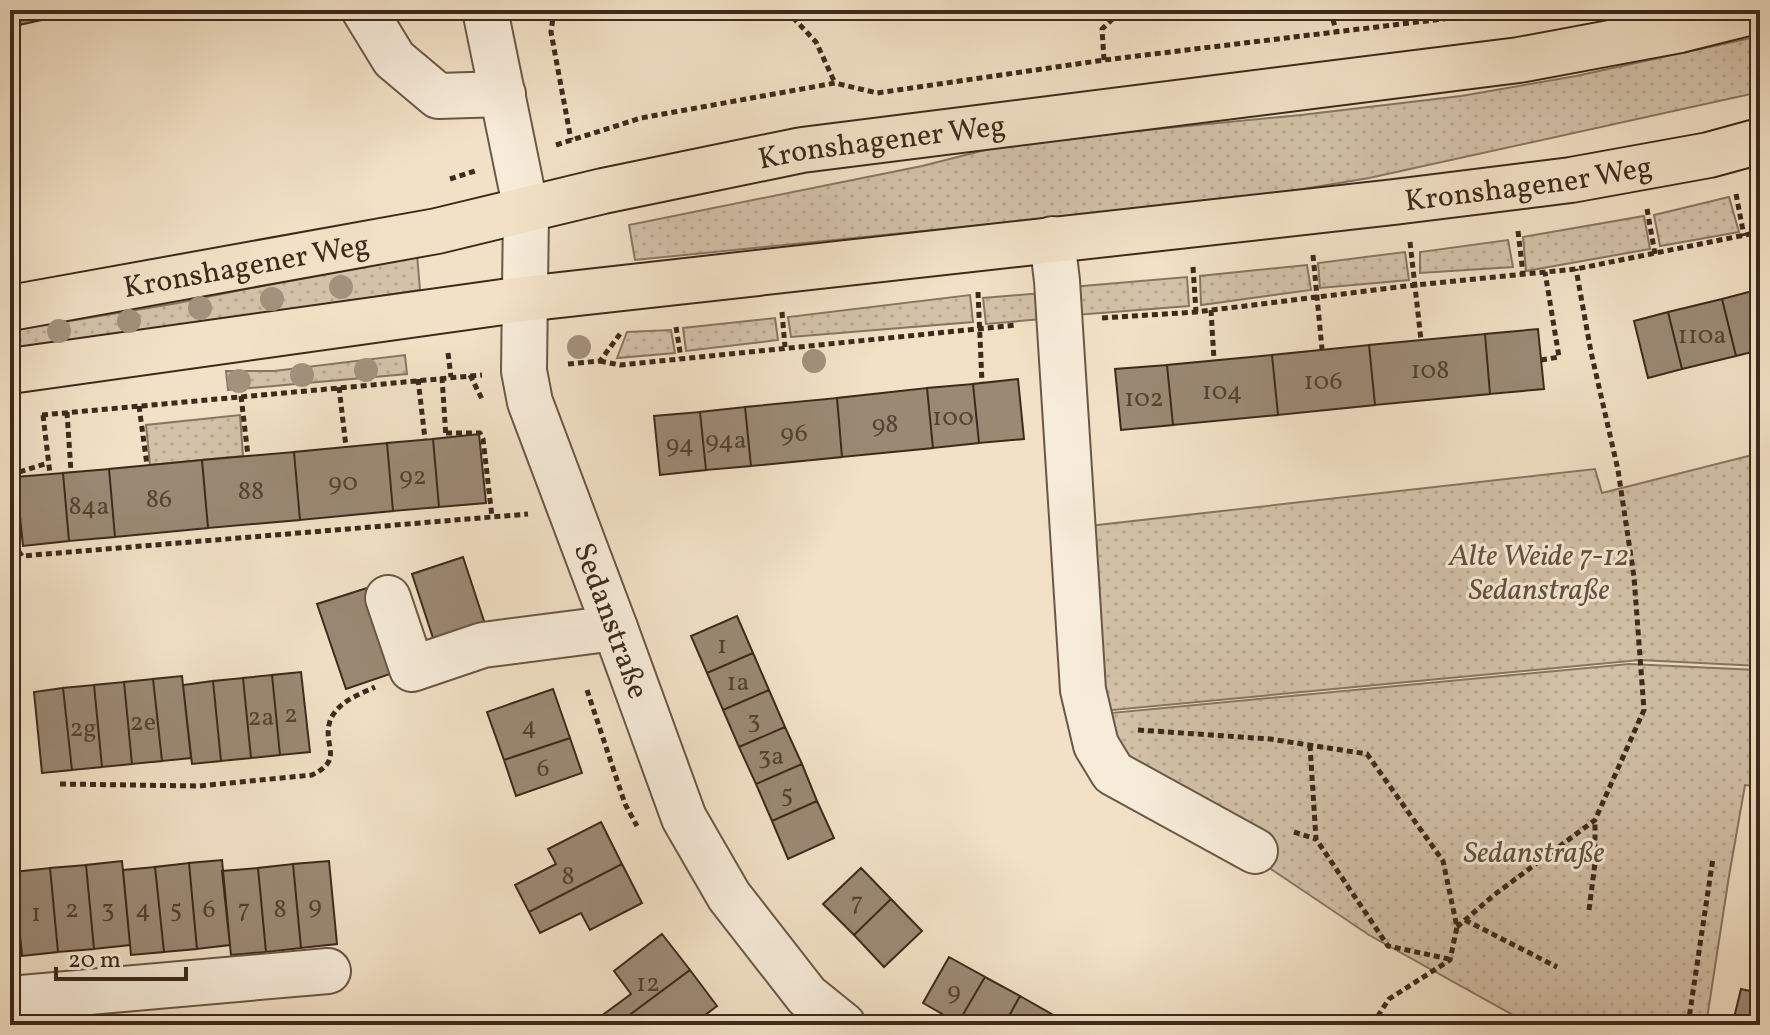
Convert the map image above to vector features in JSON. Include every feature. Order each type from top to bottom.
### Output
[{"type":"main road","name":"Kronshagener Weg","points":[[10,308],[437,231],[603,191],[802,150],[1519,60],[1680,30],[1760,10]]},
{"type":"main road","name":"Kronshagener Weg","points":[[10,371],[524,299],[1571,180],[1709,155],[1760,141]]},
{"type":"street","points":[[364,10],[394,59],[438,96],[503,94]]},
{"type":"street","name":"Sedanstraße","points":[[485,10],[526,210],[524,371],[530,402],[684,818],[798,1010],[843,1025]]},
{"type":"street","points":[[1052,239],[1083,690],[1096,745],[1113,773],[1255,851]]},
{"type":"street","points":[[388,598],[412,669],[483,645],[615,628]]},
{"type":"street","points":[[10,999],[328,971]]},
{"type":"path","points":[[554,10],[551,32],[571,140],[641,118],[835,83],[877,93],[1104,60],[1517,10]]},
{"type":"path","points":[[786,10],[816,42],[835,83]]},
{"type":"path","points":[[1104,60],[1102,29],[1122,10]]},
{"type":"path","points":[[1330,10],[1337,33]]},
{"type":"path","points":[[1735,191],[1744,236]]},
{"type":"path","points":[[1647,208],[1655,254]]},
{"type":"path","points":[[1518,229],[1523,274]]},
{"type":"path","points":[[568,364],[600,361],[620,365],[1059,321],[1196,312],[1576,269],[1760,232]]},
{"type":"path","points":[[1410,241],[1421,340]]},
{"type":"path","points":[[1312,252],[1322,349]]},
{"type":"path","points":[[1193,266],[1196,312]]},
{"type":"path","points":[[1576,269],[1618,470],[1634,577],[1644,710],[1595,820],[1595,863],[1589,910]]},
{"type":"path","points":[[1541,360],[1559,357],[1545,272]]},
{"type":"path","points":[[978,289],[982,383]]},
{"type":"path","points":[[782,310],[785,347]]},
{"type":"path","points":[[1211,310],[1214,360]]},
{"type":"path","points":[[676,321],[681,358]]},
{"type":"path","points":[[600,361],[625,327]]},
{"type":"path","points":[[448,351],[451,377]]},
{"type":"path","points":[[32,416],[485,374]]},
{"type":"path","points":[[442,377],[446,436],[480,433],[483,439],[492,517]]},
{"type":"path","points":[[418,379],[425,439]]},
{"type":"path","points":[[339,387],[346,447]]},
{"type":"path","points":[[241,396],[248,456]]},
{"type":"path","points":[[139,406],[147,465]]},
{"type":"path","points":[[67,412],[71,472]]},
{"type":"path","points":[[43,415],[50,474]]},
{"type":"path","points":[[10,475],[48,463]]},
{"type":"path","points":[[10,492],[17,549],[22,556],[533,514]]},
{"type":"path","points":[[60,784],[199,786],[312,775],[324,769],[330,759],[330,720],[345,701],[412,669]]},
{"type":"path","points":[[1091,727],[1270,739],[1367,754],[1443,861],[1457,927],[1450,960],[1389,999],[1372,1025]]},
{"type":"path","points":[[1310,745],[1316,839],[1388,946],[1450,960]]},
{"type":"path","points":[[1457,927],[1494,895],[1595,820]]},
{"type":"path","points":[[1688,1025],[1713,858]]},
{"type":"path","points":[[1465,920],[1557,967]]},
{"type":"green space","points":[[1760,36],[1760,92],[1369,178],[1279,193],[1121,211],[635,260],[629,225],[922,166],[993,148],[1461,96],[1576,76]]},
{"type":"green space","points":[[1729,197],[1739,232],[1660,246],[1654,215]]},
{"type":"green space","points":[[1644,216],[1650,249],[1526,271],[1523,237]]},
{"type":"green space","points":[[1508,240],[1513,267],[1420,273],[1420,252]]},
{"type":"green space","points":[[1405,252],[1409,280],[1320,288],[1318,263]]},
{"type":"green space","points":[[417,254],[420,290],[10,353],[10,331],[178,303]]},
{"type":"green space","points":[[1307,265],[1311,290],[1201,305],[1200,276]]},
{"type":"green space","points":[[1187,277],[1189,306],[1063,316],[1060,288]]},
{"type":"green space","points":[[1042,293],[1042,319],[986,324],[983,298]]},
{"type":"green space","points":[[970,295],[973,322],[791,337],[788,317]]},
{"type":"green space","points":[[775,318],[778,340],[686,351],[683,328]]},
{"type":"green space","points":[[671,330],[675,353],[617,358],[627,332]]},
{"type":"green space","points":[[405,355],[407,374],[228,390],[226,371],[274,371]]},
{"type":"green space","points":[[240,415],[243,456],[150,465],[146,425]]},
{"type":"green space","name":"Alte Weide 7-12 Sedanstraße","points":[[1760,453],[1760,666],[1640,660],[1102,711],[1089,526],[1595,469],[1602,493]]},
{"type":"green space","points":[[1629,664],[1757,670],[1755,726],[1760,727],[1760,787],[1745,785],[1706,1025],[1531,1025],[1369,935],[1121,768],[1100,714]]},
{"type":"building","points":[[10,10],[87,10],[10,27]]},
{"type":"building","points":[[1760,289],[1760,350],[1736,356],[1722,299]]},
{"type":"building","points":[[1722,299],[1736,356],[1682,369],[1668,312]]},
{"type":"building","points":[[1668,312],[1682,369],[1648,378],[1634,321]]},
{"type":"building","points":[[1538,329],[1544,389],[1490,394],[1485,334]]},
{"type":"building","points":[[1485,334],[1490,394],[1375,405],[1369,345]]},
{"type":"building","points":[[1369,345],[1375,405],[1278,415],[1272,355]]},
{"type":"building","points":[[1272,355],[1278,415],[1173,425],[1167,365]]},
{"type":"building","points":[[1167,365],[1173,425],[1121,430],[1115,369]]},
{"type":"building","points":[[1018,379],[1024,439],[979,443],[973,384]]},
{"type":"building","points":[[973,384],[979,443],[933,448],[927,388]]},
{"type":"building","points":[[927,388],[933,448],[842,457],[837,398]]},
{"type":"building","points":[[837,398],[842,457],[751,466],[745,407]]},
{"type":"building","points":[[745,407],[751,466],[706,470],[700,412]]},
{"type":"building","points":[[700,412],[706,470],[660,475],[654,416]]},
{"type":"building","points":[[479,434],[486,503],[439,507],[433,439]]},
{"type":"building","points":[[433,439],[439,507],[393,511],[387,443]]},
{"type":"building","points":[[387,443],[393,511],[300,520],[294,452]]},
{"type":"building","points":[[294,452],[300,520],[208,528],[202,460]]},
{"type":"building","points":[[202,460],[208,528],[115,537],[109,469]]},
{"type":"building","points":[[109,469],[115,537],[69,541],[63,473]]},
{"type":"building","points":[[63,473],[69,541],[23,546],[16,477]]},
{"type":"building","points":[[463,557],[485,624],[434,641],[412,574]]},
{"type":"building","points":[[367,588],[396,672],[346,689],[317,604]]},
{"type":"building","points":[[737,616],[753,653],[707,673],[691,636]]},
{"type":"building","points":[[753,653],[769,690],[723,710],[707,673]]},
{"type":"building","points":[[301,672],[310,752],[280,755],[272,675]]},
{"type":"building","points":[[272,675],[280,755],[251,758],[243,678]]},
{"type":"building","points":[[182,676],[191,758],[162,761],[153,679]]},
{"type":"building","points":[[243,678],[251,758],[221,761],[213,681]]},
{"type":"building","points":[[153,679],[162,761],[132,764],[124,682]]},
{"type":"building","points":[[213,681],[221,761],[192,764],[183,685]]},
{"type":"building","points":[[124,682],[132,764],[102,767],[94,685]]},
{"type":"building","points":[[94,685],[102,767],[72,770],[63,688]]},
{"type":"building","points":[[63,688],[72,770],[42,773],[34,692]]},
{"type":"building","points":[[553,689],[570,738],[504,760],[487,712]]},
{"type":"building","points":[[769,690],[785,727],[739,747],[723,710]]},
{"type":"building","points":[[785,727],[802,764],[756,784],[739,747]]},
{"type":"building","points":[[570,738],[582,773],[516,796],[504,760]]},
{"type":"building","points":[[802,764],[817,801],[772,821],[756,784]]},
{"type":"building","points":[[817,801],[834,838],[788,859],[772,821]]},
{"type":"building","points":[[601,822],[622,864],[529,912],[515,885],[556,864],[548,849]]},
{"type":"building","points":[[222,860],[230,945],[197,949],[189,863]]},
{"type":"building","points":[[122,861],[130,945],[94,949],[86,865]]},
{"type":"building","points":[[329,861],[337,944],[301,948],[293,864]]},
{"type":"building","points":[[189,863],[197,949],[164,952],[155,867]]},
{"type":"building","points":[[293,864],[301,948],[266,952],[258,868]]},
{"type":"building","points":[[622,864],[642,903],[590,930],[581,913],[540,933],[529,912]]},
{"type":"building","points":[[86,865],[94,949],[58,952],[50,868]]},
{"type":"building","points":[[155,867],[164,952],[131,955],[123,870]]},
{"type":"building","points":[[50,868],[58,952],[22,956],[14,872]]},
{"type":"building","points":[[258,868],[266,952],[231,955],[222,871]]},
{"type":"building","points":[[861,868],[891,899],[854,935],[823,904]]},
{"type":"building","points":[[891,899],[922,931],[884,967],[854,935]]},
{"type":"building","points":[[662,934],[690,970],[612,1025],[604,1014],[631,994],[614,971]]},
{"type":"building","points":[[949,957],[985,977],[958,1023],[923,1003]]},
{"type":"building","points":[[690,970],[717,1006],[692,1025],[655,1025],[651,1020],[644,1025],[616,1025]]},
{"type":"building","points":[[985,977],[1020,996],[1004,1025],[958,1023]]},
{"type":"building","points":[[1741,989],[1760,993],[1760,1025],[1733,1022]]},
{"type":"building","points":[[1020,996],[1055,1016],[1050,1025],[1004,1025]]}]
